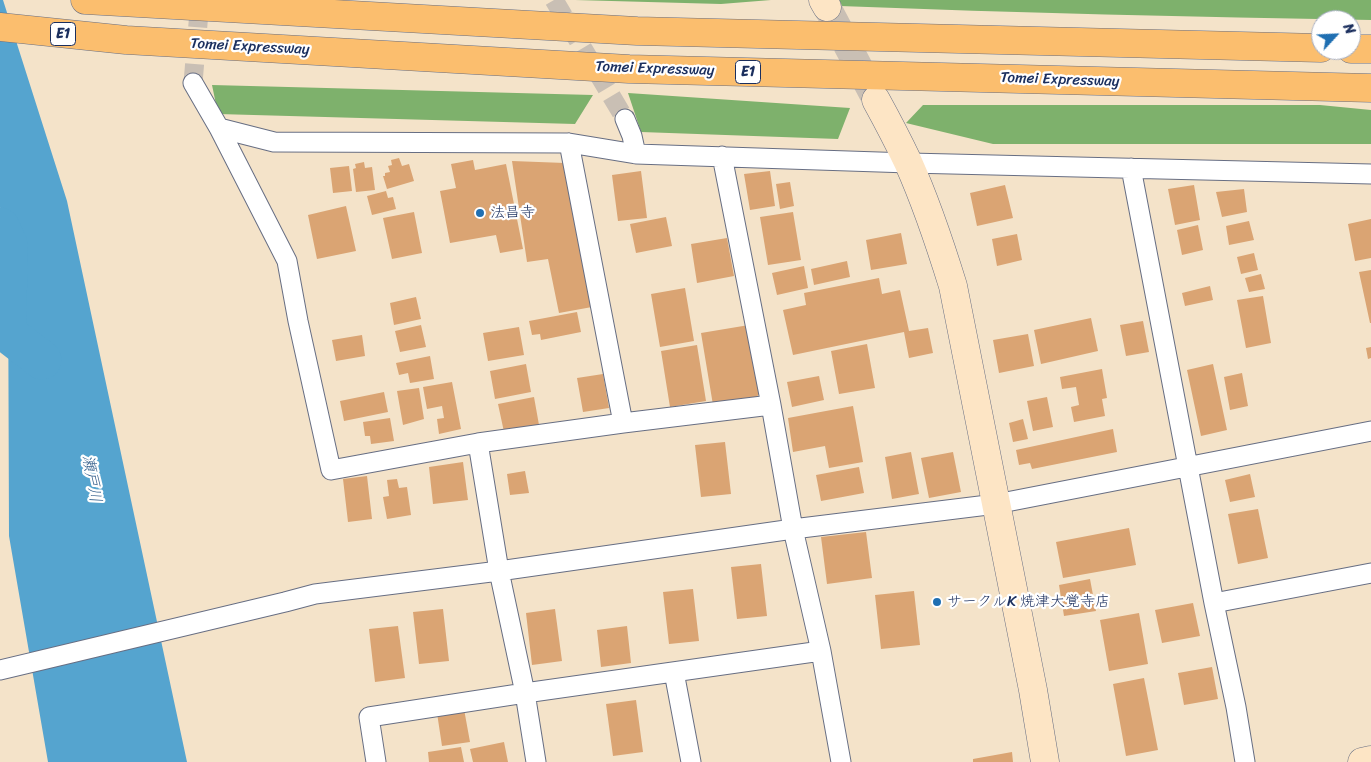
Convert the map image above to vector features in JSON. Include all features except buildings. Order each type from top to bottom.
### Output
[{"type":"highway","points":[[85,0],[638,31],[1311,48]]},
{"type":"highway","name":"Tomei Expressway","points":[[0,27],[126,40],[629,68],[1371,88]]},
{"type":"street","points":[[193,83],[219,128],[287,261],[298,321],[331,470],[478,443],[771,405]]},
{"type":"street","points":[[876,100],[908,163],[936,231],[953,286],[1045,762]]},
{"type":"street","points":[[625,119],[632,136],[636,154]]},
{"type":"street","points":[[219,128],[274,142],[569,143],[636,154],[908,163],[1371,174]]},
{"type":"street","points":[[569,143],[623,423]]},
{"type":"street","points":[[722,156],[771,405],[793,530],[820,651],[841,762]]},
{"type":"street","points":[[1131,168],[1214,604],[1236,707],[1245,762]]},
{"type":"street","points":[[0,670],[315,594],[996,504],[1371,431]]},
{"type":"street","points":[[478,443],[500,571],[525,693],[536,762]]},
{"type":"street","points":[[1214,604],[1371,574]]},
{"type":"street","points":[[376,762],[369,717],[820,651]]},
{"type":"street","points":[[674,672],[691,762]]},
{"type":"street","points":[[1362,762],[1371,760]]},
{"type":"green space","points":[[575,0],[771,0],[721,4]]},
{"type":"green space","points":[[837,0],[1371,0],[1371,20],[1361,20],[1361,10],[1311,10],[1311,19],[840,6]]},
{"type":"green space","points":[[212,85],[593,95],[575,124],[218,114]]},
{"type":"green space","points":[[628,93],[850,108],[838,139],[641,132]]},
{"type":"green space","points":[[923,105],[1320,105],[1371,110],[1371,144],[993,144],[906,123]]},
{"type":"water","points":[[0,0],[3,0],[67,201],[187,762],[48,762],[9,536],[8,244],[0,207]]},
{"type":"waterway","name":"瀬戸川","points":[[0,227],[8,244],[7,333],[42,360]]},
{"type":"tunnel","points":[[193,83],[200,0]]},
{"type":"tunnel","points":[[554,0],[625,119]]},
{"type":"tunnel","points":[[827,7],[873,94]]},
{"type":"place","name":"法昌寺","points":[[480,213]]},
{"type":"place","name":"サークルK 焼津大覚寺店","points":[[937,602]]}]
